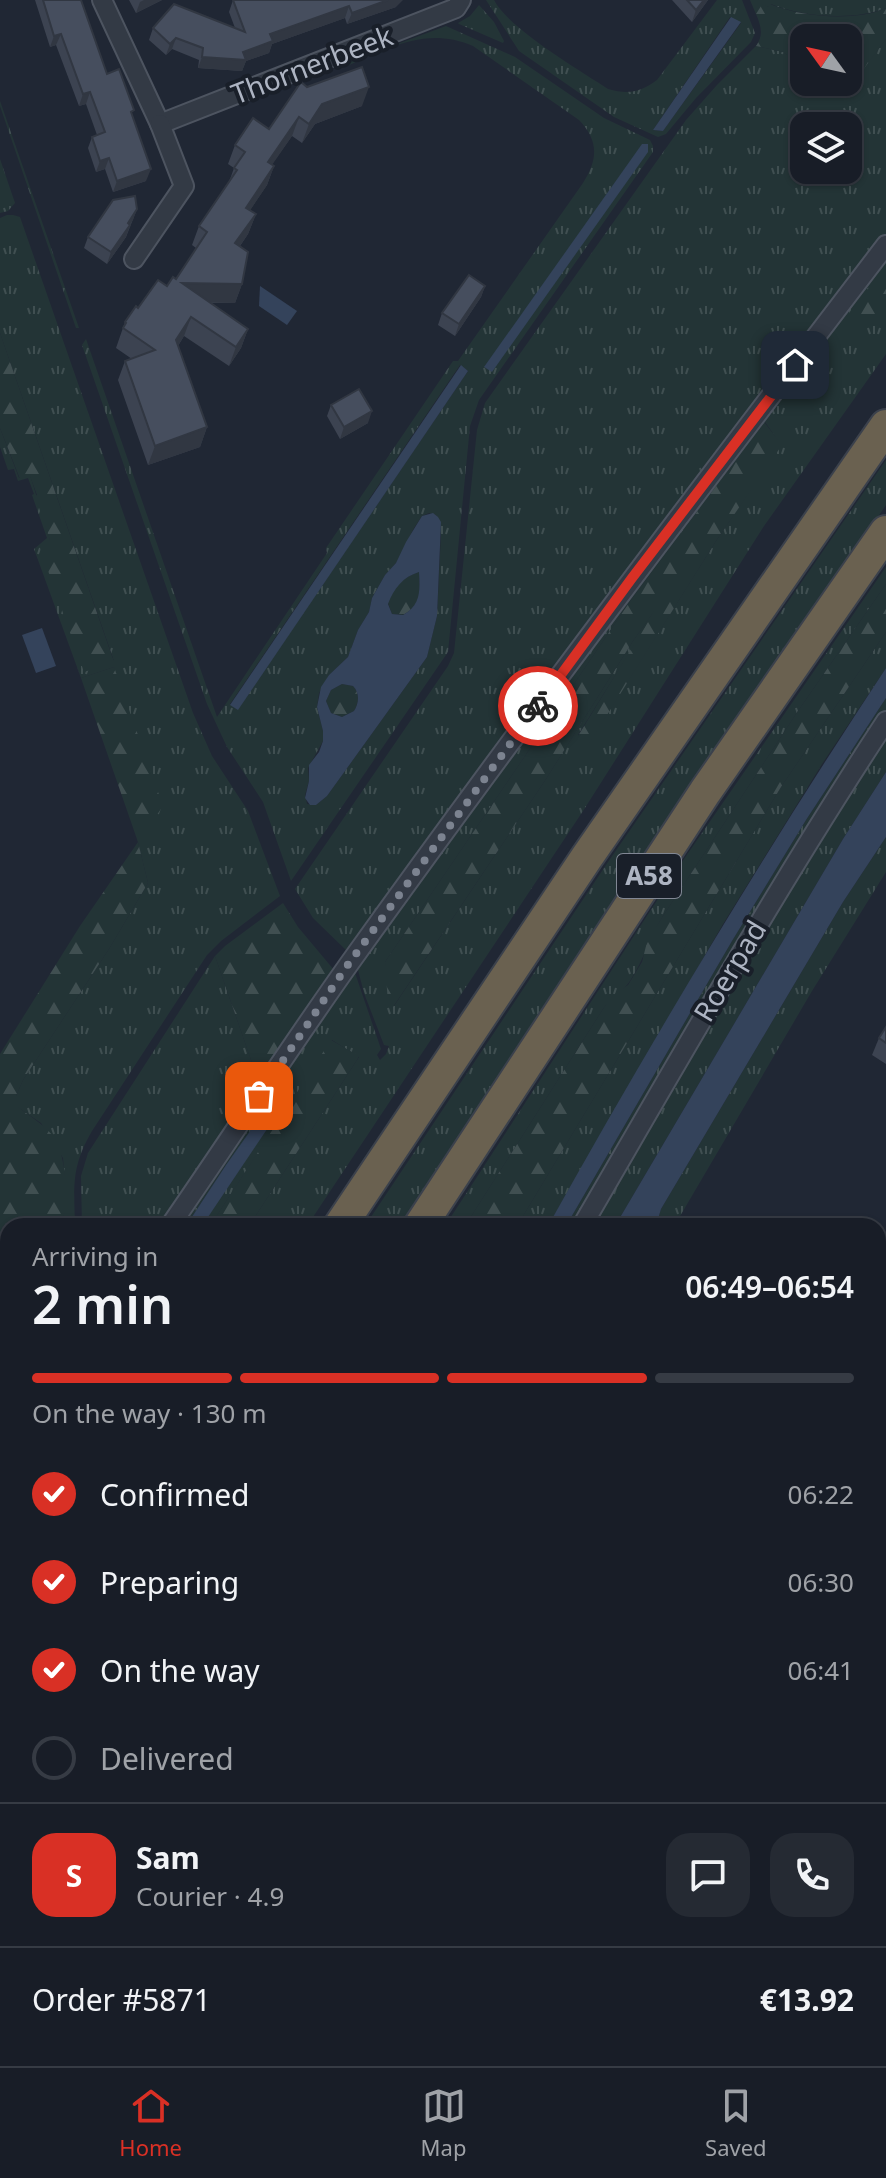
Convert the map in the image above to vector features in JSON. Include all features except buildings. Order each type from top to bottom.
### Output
[{"type":"highway","name":"A58","points":[[345,1218],[587,857],[886,426]]},
{"type":"highway","name":"A58","points":[[425,1218],[705,792],[886,532]]},
{"type":"street","points":[[102,0],[160,124],[184,186],[134,259]]},
{"type":"street","name":"Thornerbeek","points":[[160,124],[456,8],[461,0]]},
{"type":"street","points":[[175,1218],[347,966],[462,808],[632,578],[886,245]]},
{"type":"street","name":"Roerpad","points":[[587,1218],[780,888],[886,721]]},
{"type":"green space","points":[[486,0],[494,0],[514,23],[563,60],[608,89],[622,92],[640,90],[657,80],[717,0],[742,0],[755,33],[751,42],[666,134],[658,137],[614,117],[519,51]],"holes":[[[730,17],[741,23],[663,131],[653,130]]]},
{"type":"green space","points":[[750,0],[886,0],[886,8],[859,15],[828,16],[763,4],[756,14]]},
{"type":"green space","points":[[763,3],[768,7],[770,4],[828,16],[859,15],[886,8],[886,39],[862,71],[862,24],[790,24],[790,57],[756,46],[761,30],[756,14]]},
{"type":"green space","points":[[479,5],[494,22],[503,43],[458,23],[470,16]]},
{"type":"green space","points":[[446,26],[515,57],[604,118],[650,140],[653,152],[479,400],[470,426],[448,652],[291,881],[263,802],[227,747],[207,704],[82,345],[86,339],[217,717],[327,553],[326,548],[453,361],[458,361],[583,183],[594,158],[590,135],[579,120],[473,46],[455,40],[421,39],[405,42],[340,69],[337,61],[363,51],[365,56]],"holes":[[[460,365],[468,371],[238,709],[230,704]],[[429,513],[436,515],[441,534],[437,616],[427,657],[327,796],[316,805],[307,804],[308,768],[323,741],[317,707],[319,693],[329,675],[348,657],[369,612],[372,598],[422,516]]]},
{"type":"green space","points":[[886,39],[886,236],[769,387],[349,953],[313,918],[295,889],[454,653],[477,430],[485,403],[686,120],[756,46],[790,57],[790,96],[862,96],[862,70]]},
{"type":"green space","points":[[0,101],[79,328],[76,328]]},
{"type":"green space","points":[[0,159],[15,203],[8,211],[0,213]]},
{"type":"green space","points":[[7,215],[20,217],[193,713],[212,756],[248,811],[280,896],[207,955],[92,1131],[77,1166],[75,1218],[62,1218],[63,1158],[41,1123],[16,1106],[16,1096],[23,1080],[109,949],[148,883],[138,842],[114,667],[81,678],[34,549],[47,538],[34,494],[28,478],[18,481],[14,469],[8,470],[0,447],[0,428],[19,478],[30,475],[50,540],[114,661],[0,333],[0,218]]},
{"type":"green space","points":[[886,257],[886,354],[764,526],[583,811],[312,1218],[254,1218],[359,1057],[332,1040],[215,1218],[207,1218],[281,1089],[191,1218],[183,1218],[354,970],[381,1049],[377,1055],[380,1060],[386,1054],[389,1046],[384,1045],[357,966],[481,792]],"holes":[[[765,422],[781,445],[716,541],[587,746],[578,735],[666,594],[633,641],[546,779],[394,1006],[385,962],[631,600]]]},
{"type":"green space","points":[[886,266],[886,300],[864,331],[845,318]]},
{"type":"green space","points":[[0,333],[114,662],[84,672],[40,548],[50,540],[37,495],[30,476],[20,479],[0,428]]},
{"type":"green space","points":[[764,422],[782,445],[716,541],[587,747],[578,736],[655,610],[393,1007],[388,1003],[385,962],[631,600]]},
{"type":"green space","points":[[886,460],[886,505],[666,824],[409,1218],[370,1218],[608,862]]},
{"type":"green space","points":[[886,567],[886,584],[663,916],[630,981],[603,1009],[470,1218],[450,1218],[684,859]]},
{"type":"green space","points":[[419,572],[419,591],[414,607],[403,615],[392,614],[388,603],[393,592],[400,583]]},
{"type":"green space","points":[[886,584],[886,632],[781,787],[522,1218],[470,1218],[603,1009],[612,996],[628,985],[642,962],[647,942],[663,916]]},
{"type":"green space","points":[[886,632],[886,668],[822,764],[723,924],[553,1218],[522,1218],[781,787]]},
{"type":"green space","points":[[114,667],[163,806],[138,842],[81,678]]},
{"type":"green space","points":[[342,684],[353,686],[358,698],[354,711],[342,717],[331,713],[326,701],[331,690]]},
{"type":"green space","points":[[886,698],[886,711],[812,825],[580,1218],[571,1218],[732,941]]},
{"type":"green space","points":[[886,732],[886,772],[843,839],[620,1218],[593,1218],[714,1009]]},
{"type":"green space","points":[[886,837],[886,872],[679,1218],[658,1218],[661,1209],[843,902]]},
{"type":"green space","points":[[138,842],[148,883],[109,949],[23,1080],[16,1096],[17,1106],[47,1129],[58,1146],[65,1177],[64,1215],[62,1218],[0,1218],[0,1054],[80,926]]},
{"type":"green space","points":[[283,903],[298,927],[334,970],[259,1083],[215,956]]},
{"type":"green space","points":[[215,956],[259,1083],[167,1218],[82,1218],[81,1176],[88,1153]]},
{"type":"green space","points":[[331,1040],[359,1056],[254,1218],[215,1218]]},
{"type":"water","points":[[731,17],[741,22],[663,131],[653,130]]},
{"type":"water","points":[[642,144],[648,144],[648,152],[492,372],[484,367]]},
{"type":"water","points":[[260,286],[297,311],[287,325],[259,306]]},
{"type":"water","points":[[461,365],[468,371],[238,710],[230,705]]},
{"type":"water","points":[[433,513],[441,522],[437,616],[427,657],[327,796],[316,805],[310,805],[305,798],[309,765],[323,741],[317,707],[321,687],[348,657],[369,612],[372,598],[422,516]],"holes":[[[419,572],[419,591],[413,607],[403,615],[392,614],[388,604],[393,593],[404,580]],[[342,684],[353,686],[358,698],[354,711],[342,717],[331,713],[326,701],[331,690]]]},
{"type":"water","points":[[42,628],[56,666],[36,673],[22,635]]},
{"type":"water","points":[[886,668],[886,698],[732,941],[571,1218],[553,1218],[629,1084],[797,805]]},
{"type":"water","points":[[886,772],[886,837],[843,902],[658,1218],[620,1218],[843,839]]},
{"type":"water","points":[[280,1089],[290,1095],[207,1218],[191,1218]]},
{"type":"way so far","points":[[259,1096],[347,966],[538,706]]},
{"type":"route","points":[[538,706],[795,365]]}]
